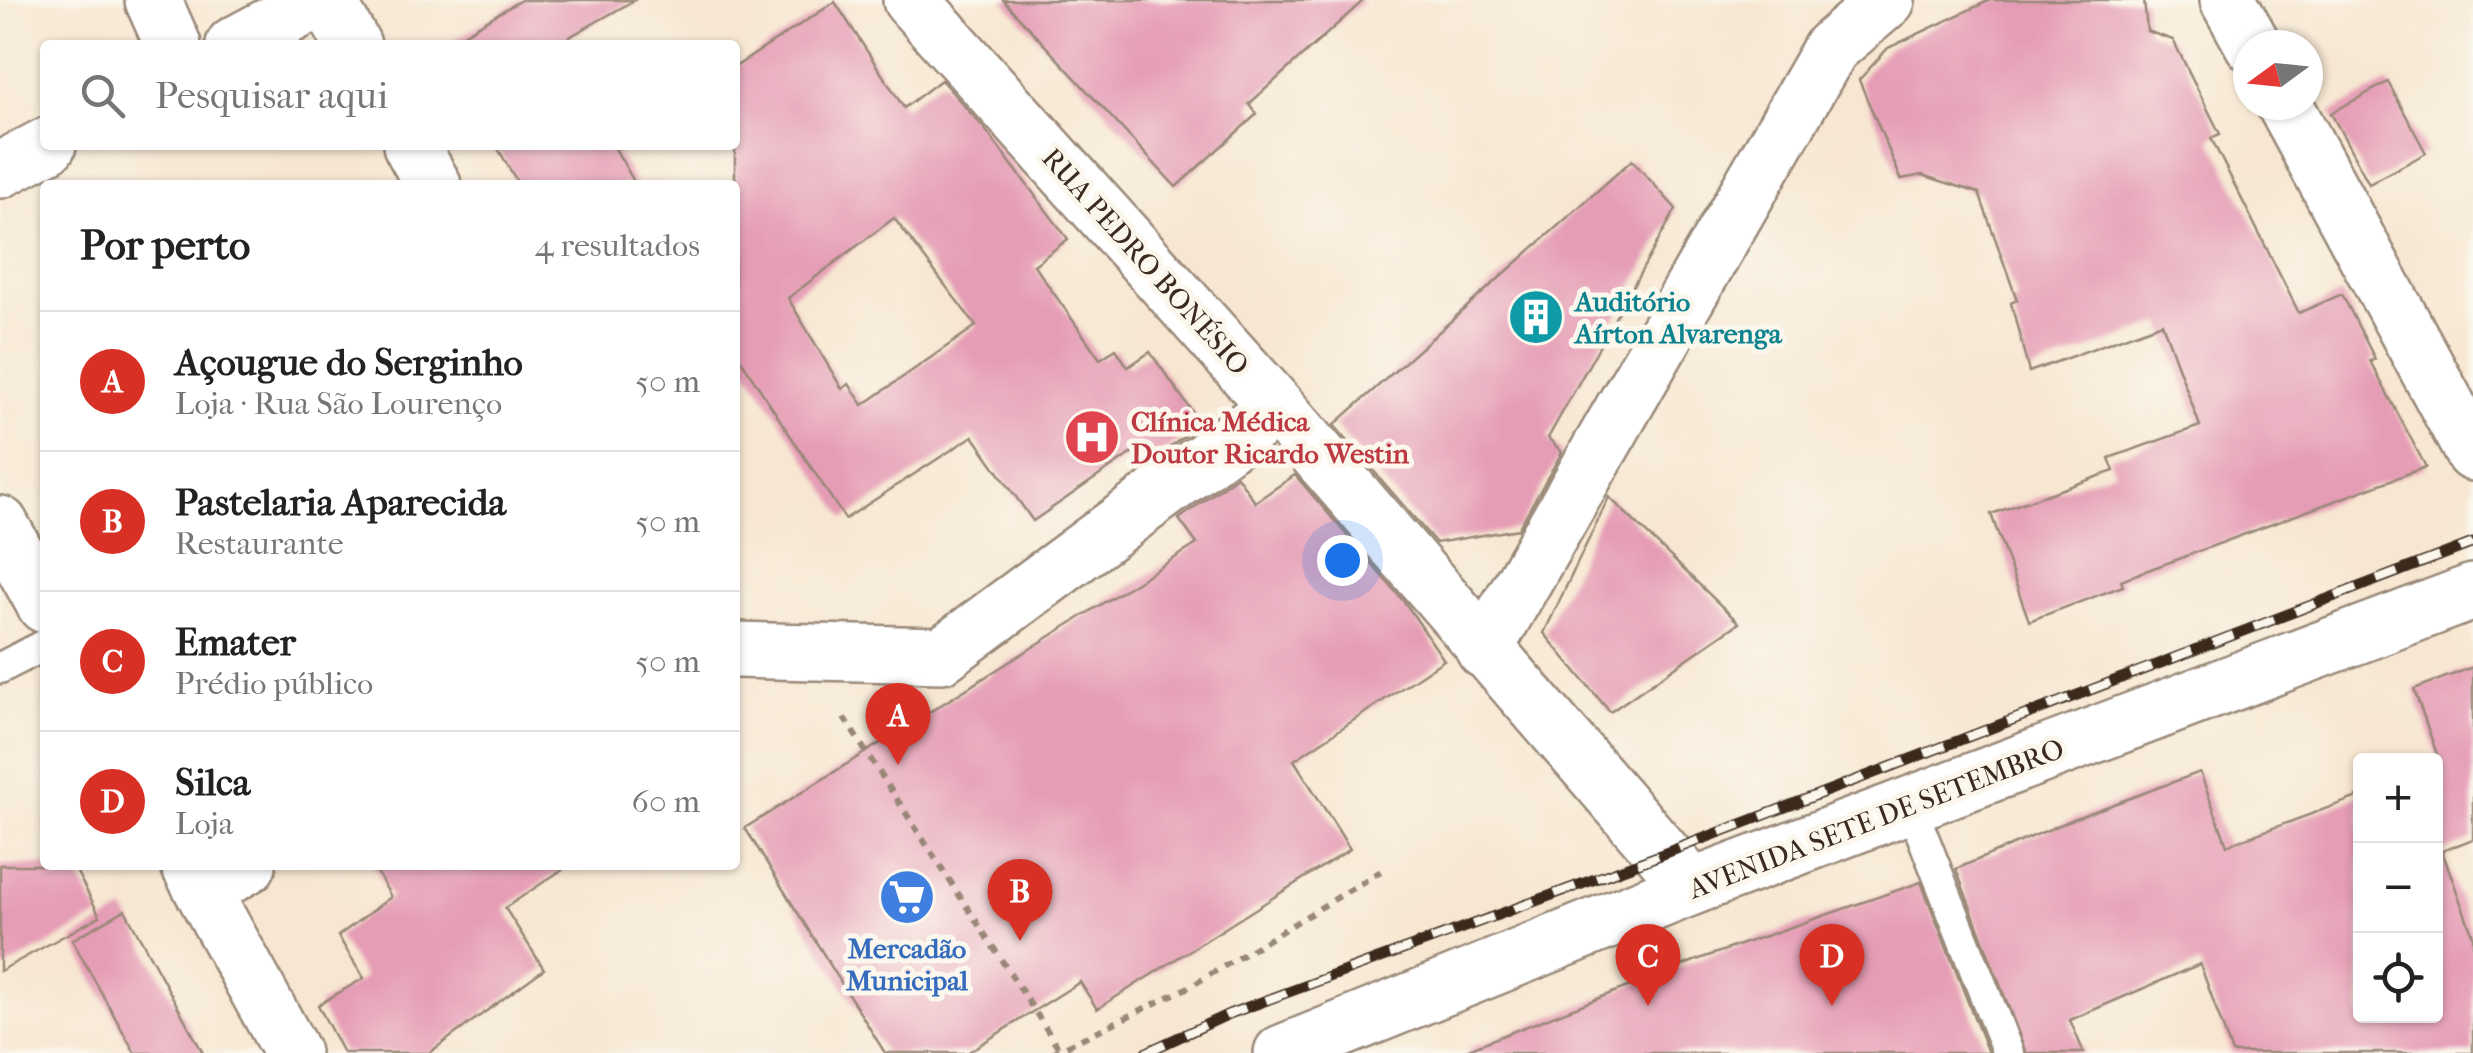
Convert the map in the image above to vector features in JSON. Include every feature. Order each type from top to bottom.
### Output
[{"type":"street","points":[[153,0],[172,40]]},
{"type":"street","points":[[243,40],[318,0]]},
{"type":"street","points":[[328,0],[350,40]]},
{"type":"street","name":"RUA PEDRO BONÉSIO","points":[[911,0],[1277,407],[1692,887]]},
{"type":"street","points":[[1484,650],[1831,48],[1887,0]]},
{"type":"street","points":[[2228,0],[2244,30]]},
{"type":"street","points":[[2293,120],[2473,453]]},
{"type":"street","points":[[0,170],[40,149]]},
{"type":"street","points":[[413,150],[431,180]]},
{"type":"street","points":[[740,650],[942,655],[1277,407]]},
{"type":"street","points":[[0,524],[40,596]]},
{"type":"street","name":"AVENIDA SETE DE SETEMBRO","points":[[1282,1053],[1692,887],[2473,592]]},
{"type":"street","points":[[213,874],[292,1053]]},
{"type":"lane","points":[[0,668],[40,648]]},
{"type":"lane","points":[[1910,804],[2008,1053]]},
{"type":"path","points":[[859,708],[842,719],[1056,1051],[1193,985],[1386,868]]},
{"type":"building","points":[[521,0],[635,0],[564,40],[453,40]]},
{"type":"building","points":[[1003,0],[1364,0],[1249,104],[1257,114],[1176,187]]},
{"type":"building","points":[[1990,0],[2144,0],[2147,31],[2173,40],[2220,134],[2211,138],[2299,313],[2342,294],[2375,359],[2370,361],[2426,467],[2121,580],[2123,586],[2029,621],[1991,514],[2114,471],[2109,458],[2200,426],[2162,323],[2029,372],[2011,303],[2017,300],[1979,193],[1922,175],[1901,179],[1859,80],[1888,48]]},
{"type":"building","points":[[835,2],[904,108],[941,80],[984,128],[1068,239],[1034,265],[1100,359],[1116,349],[1128,367],[1150,352],[1201,424],[1142,468],[1132,453],[1033,521],[973,436],[845,519],[740,359],[740,180],[735,180],[735,150],[740,150],[740,64]],"holes":[[[894,218],[976,326],[863,405],[849,384],[842,389],[788,298]]]},
{"type":"building","points":[[2388,82],[2426,153],[2369,184],[2331,113]]},
{"type":"building","points":[[499,150],[616,150],[633,180],[516,180]]},
{"type":"building","name":"Auditório Aírton Alvarenga","points":[[1632,160],[1676,209],[1548,438],[1562,452],[1518,529],[1436,543],[1334,425]]},
{"type":"building","points":[[1295,475],[1406,604],[1444,660],[1294,760],[1350,849],[1097,1009],[1080,982],[967,1053],[885,1053],[745,828],[1197,544],[1179,519],[1237,476],[1255,502]]},
{"type":"building","points":[[1609,497],[1739,623],[1610,712],[1544,633]]},
{"type":"building","points":[[2473,667],[2473,839],[2443,851],[2443,753],[2436,753],[2414,689]]},
{"type":"building","points":[[2200,772],[2227,845],[2353,799],[2353,1023],[2443,1023],[2443,854],[2473,936],[2473,1053],[2232,1053],[2200,964],[2070,1020],[2084,1053],[2026,1053],[1956,869],[2076,818]]},
{"type":"building","points":[[0,865],[76,870],[100,916],[0,971]]},
{"type":"building","points":[[376,870],[562,870],[505,908],[544,969],[429,1053],[343,1053],[318,1005],[364,978],[338,936],[391,897]]},
{"type":"building","points":[[1921,882],[1988,1053],[1468,1053],[1468,1049],[1702,958]]},
{"type":"building","points":[[125,910],[203,1053],[135,1053],[72,940]]},
{"type":"railway","points":[[1145,1053],[1229,1014],[1663,854],[2473,543]]},
{"type":"place","name":"Auditório Aírton Alvarenga","points":[[1536,317]]},
{"type":"place","name":"Clínica Médica Doutor Ricardo Westin","points":[[1092,437]]},
{"type":"place","name":"Açougue do Serginho","points":[[898,765]]},
{"type":"place","name":"Mercadão Municipal","points":[[907,897]]},
{"type":"place","name":"Pastelaria Aparecida","points":[[1020,941]]},
{"type":"place","name":"Emater","points":[[1648,1006]]},
{"type":"place","name":"Silca","points":[[1832,1006]]}]
